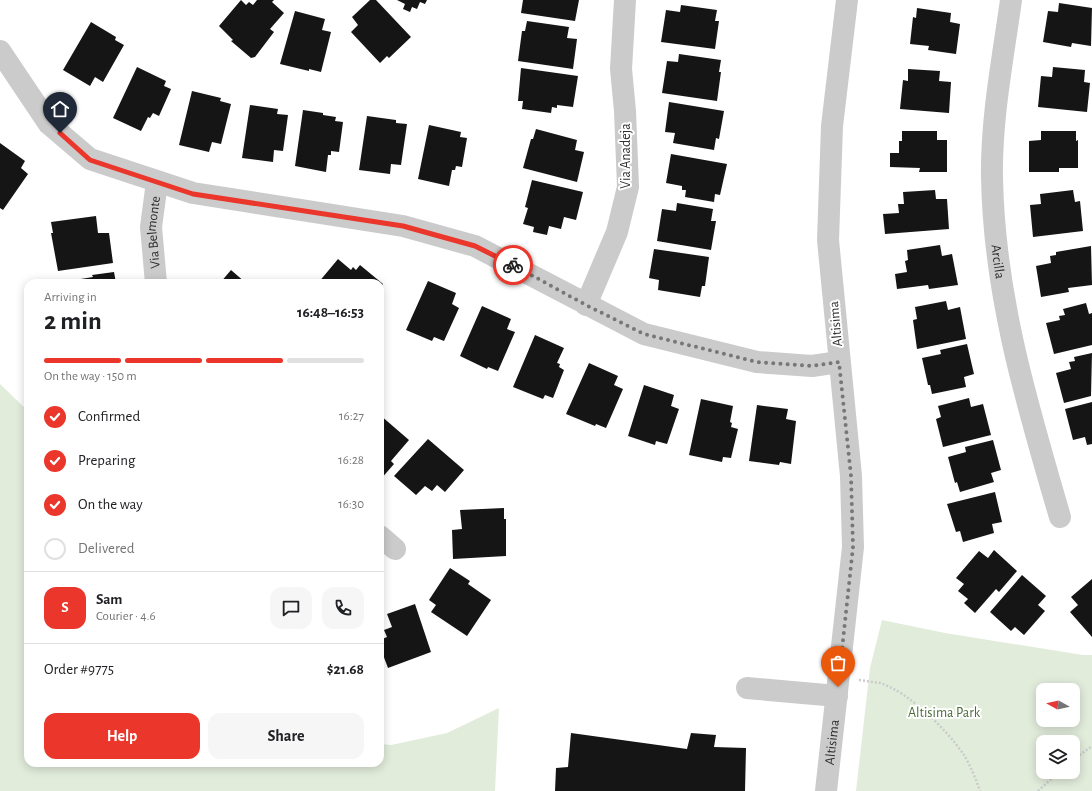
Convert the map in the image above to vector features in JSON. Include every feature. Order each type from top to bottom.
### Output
[{"type":"street","name":"Via Anadeja","points":[[586,305],[617,232],[628,187],[625,111],[621,69],[625,0]]},
{"type":"street","name":"Altisima","points":[[826,791],[853,547],[851,476],[828,240],[832,126],[847,0]]},
{"type":"street","name":"Arcilla","points":[[1011,0],[997,99],[992,176],[998,268],[1022,385],[1060,517]]},
{"type":"street","points":[[0,51],[49,124],[90,160],[193,194],[403,226],[475,246],[518,267],[586,305],[644,334],[757,362],[812,366],[839,362]]},
{"type":"street","name":"Via Belmonte","points":[[156,279],[152,227],[157,182]]},
{"type":"street","points":[[747,688],[838,687]]},
{"type":"path","points":[[838,687],[881,684],[903,694],[947,733],[964,756],[981,791]]},
{"type":"path","points":[[1080,755],[1092,746]]},
{"type":"path","points":[[1038,791],[1051,779]]},
{"type":"green space","points":[[0,384],[24,407],[24,767],[384,767],[384,744],[391,745],[447,733],[499,708],[495,791],[0,791]]},
{"type":"green space","name":"Altisima Park","points":[[882,620],[945,633],[1083,655],[1092,655],[1092,791],[856,791],[870,668]]},
{"type":"building","points":[[241,0],[246,5],[249,2],[253,5],[257,0],[274,0],[272,2],[284,13],[270,29],[274,32],[255,57],[251,58],[231,41],[233,40],[219,26]]},
{"type":"building","points":[[370,0],[376,0],[411,37],[389,58],[387,56],[380,63],[351,32],[358,25],[352,17]]},
{"type":"building","points":[[397,0],[427,0],[425,4],[420,2],[417,9],[412,7],[410,12],[403,9],[405,4]]},
{"type":"building","points":[[523,0],[579,0],[575,21],[521,13]]},
{"type":"building","points":[[1059,3],[1092,8],[1091,46],[1072,43],[1071,47],[1043,42],[1048,11],[1058,12]]},
{"type":"building","points":[[681,5],[717,10],[715,21],[719,21],[715,49],[661,42],[666,10],[680,12]]},
{"type":"building","points":[[917,8],[951,13],[950,22],[960,24],[956,54],[928,50],[929,46],[910,44],[913,17],[916,18]]},
{"type":"building","points":[[295,11],[325,19],[322,30],[331,32],[321,72],[309,69],[309,71],[280,64]]},
{"type":"building","points":[[527,21],[569,27],[567,38],[577,39],[573,69],[518,61],[522,31],[525,31]]},
{"type":"building","points":[[91,22],[116,37],[115,40],[124,45],[103,82],[95,77],[90,86],[63,70]]},
{"type":"building","points":[[679,54],[721,60],[717,101],[662,93],[667,61],[678,62]]},
{"type":"building","points":[[137,67],[166,81],[164,86],[171,89],[159,116],[153,113],[150,118],[148,117],[141,131],[113,118]]},
{"type":"building","points":[[1053,67],[1085,70],[1084,82],[1090,83],[1087,112],[1038,107],[1041,76],[1052,77]]},
{"type":"building","points":[[521,68],[578,76],[573,107],[557,105],[557,108],[552,107],[551,113],[522,109],[523,101],[518,101]]},
{"type":"building","points":[[908,69],[940,71],[939,81],[951,82],[949,113],[900,109],[903,80],[908,81]]},
{"type":"building","points":[[192,91],[221,98],[220,101],[231,104],[221,144],[212,142],[209,152],[179,145]]},
{"type":"building","points":[[669,102],[724,111],[719,139],[716,138],[714,150],[673,143],[675,133],[665,132]]},
{"type":"building","points":[[250,105],[278,109],[277,114],[288,115],[283,151],[274,150],[273,162],[242,158]]},
{"type":"building","points":[[303,110],[323,113],[323,115],[336,117],[335,121],[343,122],[339,152],[331,151],[331,155],[328,155],[326,172],[295,166]]},
{"type":"building","points":[[367,116],[396,120],[396,123],[407,124],[401,165],[391,164],[390,174],[359,170]]},
{"type":"building","points":[[429,125],[461,132],[460,137],[467,138],[462,167],[456,166],[455,170],[452,170],[449,186],[418,179]]},
{"type":"building","points":[[536,129],[577,140],[575,150],[584,152],[577,182],[523,168],[531,139],[533,139]]},
{"type":"building","points":[[902,131],[937,131],[937,140],[947,140],[947,172],[919,172],[920,168],[890,167],[890,153],[899,153],[899,141],[902,141]]},
{"type":"building","points":[[1041,131],[1076,131],[1076,141],[1078,140],[1078,168],[1059,168],[1059,172],[1029,172],[1029,141],[1041,140]]},
{"type":"building","points":[[0,143],[25,161],[21,168],[28,174],[3,210],[0,208]]},
{"type":"building","points":[[671,154],[727,164],[720,195],[715,194],[714,202],[685,197],[686,190],[682,190],[682,186],[666,183]]},
{"type":"building","points":[[532,180],[583,192],[576,220],[564,217],[561,229],[549,226],[547,235],[533,232],[534,227],[523,224],[528,208],[525,207]]},
{"type":"building","points":[[935,190],[936,199],[947,199],[949,229],[885,234],[883,214],[899,213],[898,204],[904,204],[903,192]]},
{"type":"building","points":[[1073,190],[1075,202],[1080,201],[1083,231],[1033,237],[1030,205],[1041,204],[1040,194]]},
{"type":"building","points":[[677,203],[713,209],[711,221],[716,221],[711,250],[657,241],[662,209],[676,211]]},
{"type":"building","points":[[96,216],[98,233],[109,233],[113,263],[58,271],[51,233],[53,233],[51,222]]},
{"type":"building","points":[[940,245],[942,256],[952,254],[958,285],[929,289],[928,285],[897,289],[895,274],[907,272],[905,261],[908,260],[907,250]]},
{"type":"building","points":[[1091,246],[1092,285],[1068,288],[1069,292],[1041,297],[1036,266],[1051,263],[1050,256],[1056,255],[1056,252]]},
{"type":"building","points":[[654,249],[709,257],[705,286],[702,286],[700,297],[658,290],[659,280],[649,278]]},
{"type":"building","points":[[338,259],[351,270],[353,267],[356,270],[360,265],[377,279],[321,279]]},
{"type":"building","points":[[231,270],[241,279],[223,279]]},
{"type":"building","points":[[114,272],[115,279],[81,279],[93,277],[92,275]]},
{"type":"building","points":[[428,281],[456,293],[452,304],[459,308],[444,341],[434,337],[432,341],[406,330]]},
{"type":"building","points":[[946,301],[948,310],[960,307],[966,339],[917,349],[913,320],[917,319],[915,307]]},
{"type":"building","points":[[1086,303],[1089,314],[1092,313],[1092,345],[1054,354],[1046,323],[1060,320],[1059,316],[1065,315],[1063,309]]},
{"type":"building","points":[[482,306],[511,319],[507,329],[515,332],[498,371],[488,367],[487,369],[460,356]]},
{"type":"building","points":[[535,335],[564,348],[557,363],[560,364],[559,367],[564,370],[553,398],[545,395],[543,399],[513,387]]},
{"type":"building","points":[[967,344],[974,374],[964,377],[966,387],[932,394],[930,385],[928,385],[922,358],[941,354],[940,350]]},
{"type":"building","points":[[1092,353],[1091,396],[1064,403],[1056,373],[1071,369],[1069,362],[1075,361],[1074,357]]},
{"type":"building","points":[[589,363],[618,376],[614,385],[623,389],[606,428],[596,424],[595,426],[566,414]]},
{"type":"building","points":[[644,385],[674,395],[671,406],[679,409],[667,444],[656,441],[655,445],[628,436]]},
{"type":"building","points":[[969,398],[971,407],[983,404],[991,435],[943,447],[936,419],[941,417],[938,406]]},
{"type":"building","points":[[701,399],[733,406],[730,422],[732,423],[731,427],[738,429],[731,458],[723,457],[722,462],[689,455]]},
{"type":"building","points":[[1092,402],[1092,444],[1087,445],[1085,437],[1073,440],[1065,409]]},
{"type":"building","points":[[757,405],[788,409],[786,419],[796,421],[791,464],[780,462],[779,465],[749,461]]},
{"type":"building","points":[[384,418],[409,440],[391,461],[394,464],[384,475]]},
{"type":"building","points":[[428,439],[464,470],[445,492],[437,485],[432,491],[425,486],[416,495],[394,476]]},
{"type":"building","points":[[993,440],[1001,470],[991,473],[994,482],[960,492],[957,482],[955,483],[948,457],[966,452],[965,447]]},
{"type":"building","points":[[995,492],[1002,522],[992,524],[994,533],[963,542],[960,531],[956,532],[947,504]]},
{"type":"building","points":[[504,508],[504,519],[506,519],[506,556],[453,559],[452,530],[462,529],[460,510]]},
{"type":"building","points":[[994,550],[1017,571],[999,592],[996,589],[975,613],[964,603],[968,599],[958,591],[964,584],[956,578],[979,551],[988,558]]},
{"type":"building","points":[[450,568],[470,581],[468,584],[491,600],[467,636],[431,612],[436,605],[429,600]]},
{"type":"building","points":[[1022,575],[1046,596],[1038,605],[1045,611],[1024,635],[1015,627],[1011,631],[990,612]]},
{"type":"building","points":[[1092,579],[1092,637],[1070,612],[1078,605],[1071,597]]},
{"type":"building","points":[[415,604],[431,652],[388,668],[384,658],[384,638],[387,637],[384,630],[392,627],[387,614]]},
{"type":"building","points":[[571,733],[687,749],[691,733],[716,735],[714,747],[746,748],[745,791],[555,791],[556,768],[568,767]]},
{"type":"way so far","points":[[513,265],[586,305],[644,334],[757,362],[812,366],[839,362],[851,476],[853,547],[838,687]]},
{"type":"route","points":[[60,133],[90,160],[193,194],[403,226],[475,246],[513,265]]}]
